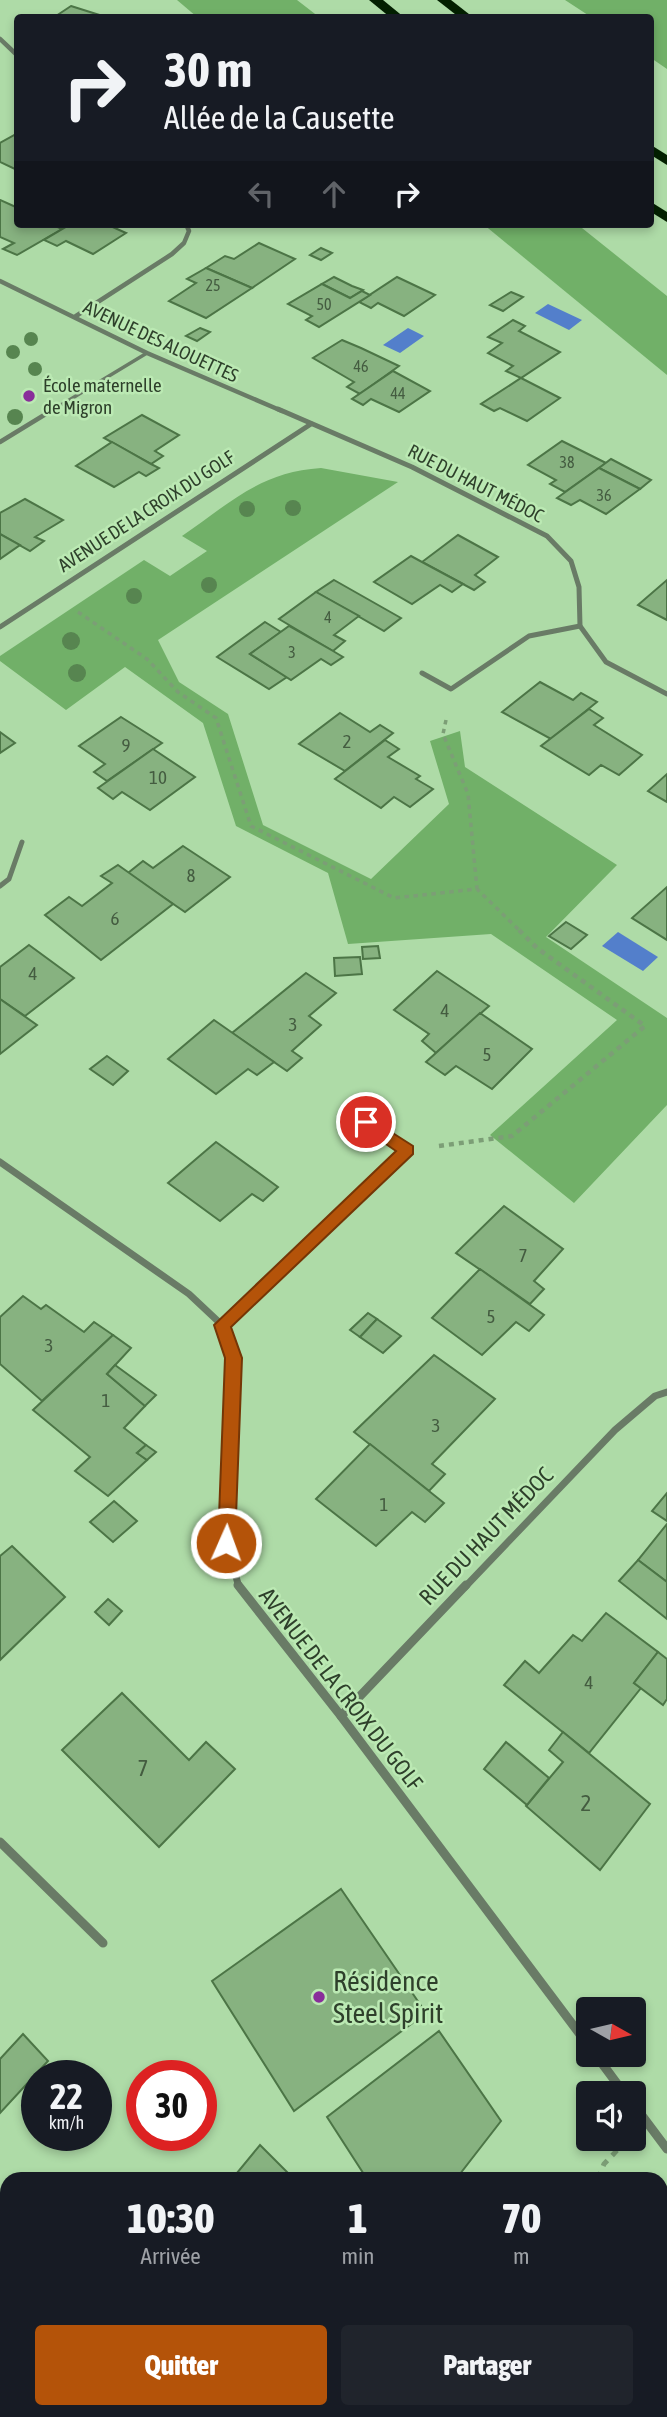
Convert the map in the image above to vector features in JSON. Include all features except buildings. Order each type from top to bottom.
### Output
[{"type":"highway","points":[[375,0],[394,14]]},
{"type":"highway","points":[[443,0],[462,14]]},
{"type":"street","points":[[0,39],[14,52]]},
{"type":"street","points":[[76,316],[172,254],[184,243],[188,228]]},
{"type":"street","name":"AVENUE DES ALOUETTES","points":[[0,281],[147,353],[311,424]]},
{"type":"street","name":"AVENUE DE LA CROIX DU GOLF","points":[[0,627],[311,424]]},
{"type":"street","name":"RUE DU HAUT MÉDOC","points":[[311,424],[412,467],[547,536],[570,561],[579,587],[580,626]]},
{"type":"street","points":[[422,673],[450,689],[529,636],[580,626],[606,662],[667,694]]},
{"type":"street","points":[[0,886],[9,879],[22,842]]},
{"type":"street","points":[[222,1325],[407,1150],[366,1122]]},
{"type":"street","name":"AVENUE DE LA CROIX DU GOLF","points":[[0,1162],[189,1294],[222,1325],[233,1358],[226,1543],[240,1591],[341,1716],[576,2029]]},
{"type":"street","name":"RUE DU HAUT MÉDOC","points":[[341,1716],[615,1430],[655,1396],[667,1392]]},
{"type":"street","points":[[0,1842],[103,1944]]},
{"type":"street","points":[[646,2121],[667,2148]]},
{"type":"lane","points":[[0,442],[147,353]]},
{"type":"path","points":[[51,594],[147,659],[178,692],[216,718],[251,826],[394,898],[477,889]]},
{"type":"path","points":[[407,1150],[512,1136],[645,1026],[537,948],[477,889],[468,794],[443,734],[450,689]]},
{"type":"path","points":[[601,2172],[616,2151]]},
{"type":"green space","points":[[177,0],[297,0],[315,14],[193,14]]},
{"type":"green space","points":[[565,0],[667,0],[667,69],[654,60],[654,14],[586,14]]},
{"type":"green space","points":[[488,228],[582,228],[667,296],[667,375]]},
{"type":"green space","points":[[321,468],[398,482],[158,640],[179,682],[228,714],[263,825],[371,879],[449,804],[430,741],[460,731],[465,767],[617,865],[546,937],[667,1018],[667,1105],[574,1203],[490,1135],[617,1020],[491,934],[348,944],[328,873],[236,826],[203,723],[125,667],[66,710],[0,661],[0,656],[144,560],[170,576],[207,551],[182,536],[247,491],[280,476]]},
{"type":"water","points":[[548,304],[582,320],[569,330],[535,313]]},
{"type":"water","points":[[408,328],[424,336],[400,353],[383,345]]},
{"type":"water","points":[[618,932],[658,957],[643,971],[602,946]]},
{"type":"place","name":"École maternelle de Migron","points":[[29,396]]},
{"type":"place","name":"Résidence Steel Spirit","points":[[319,1997]]},
{"type":"route","points":[[226,1543],[233,1358],[222,1325],[407,1150],[366,1122]]}]
